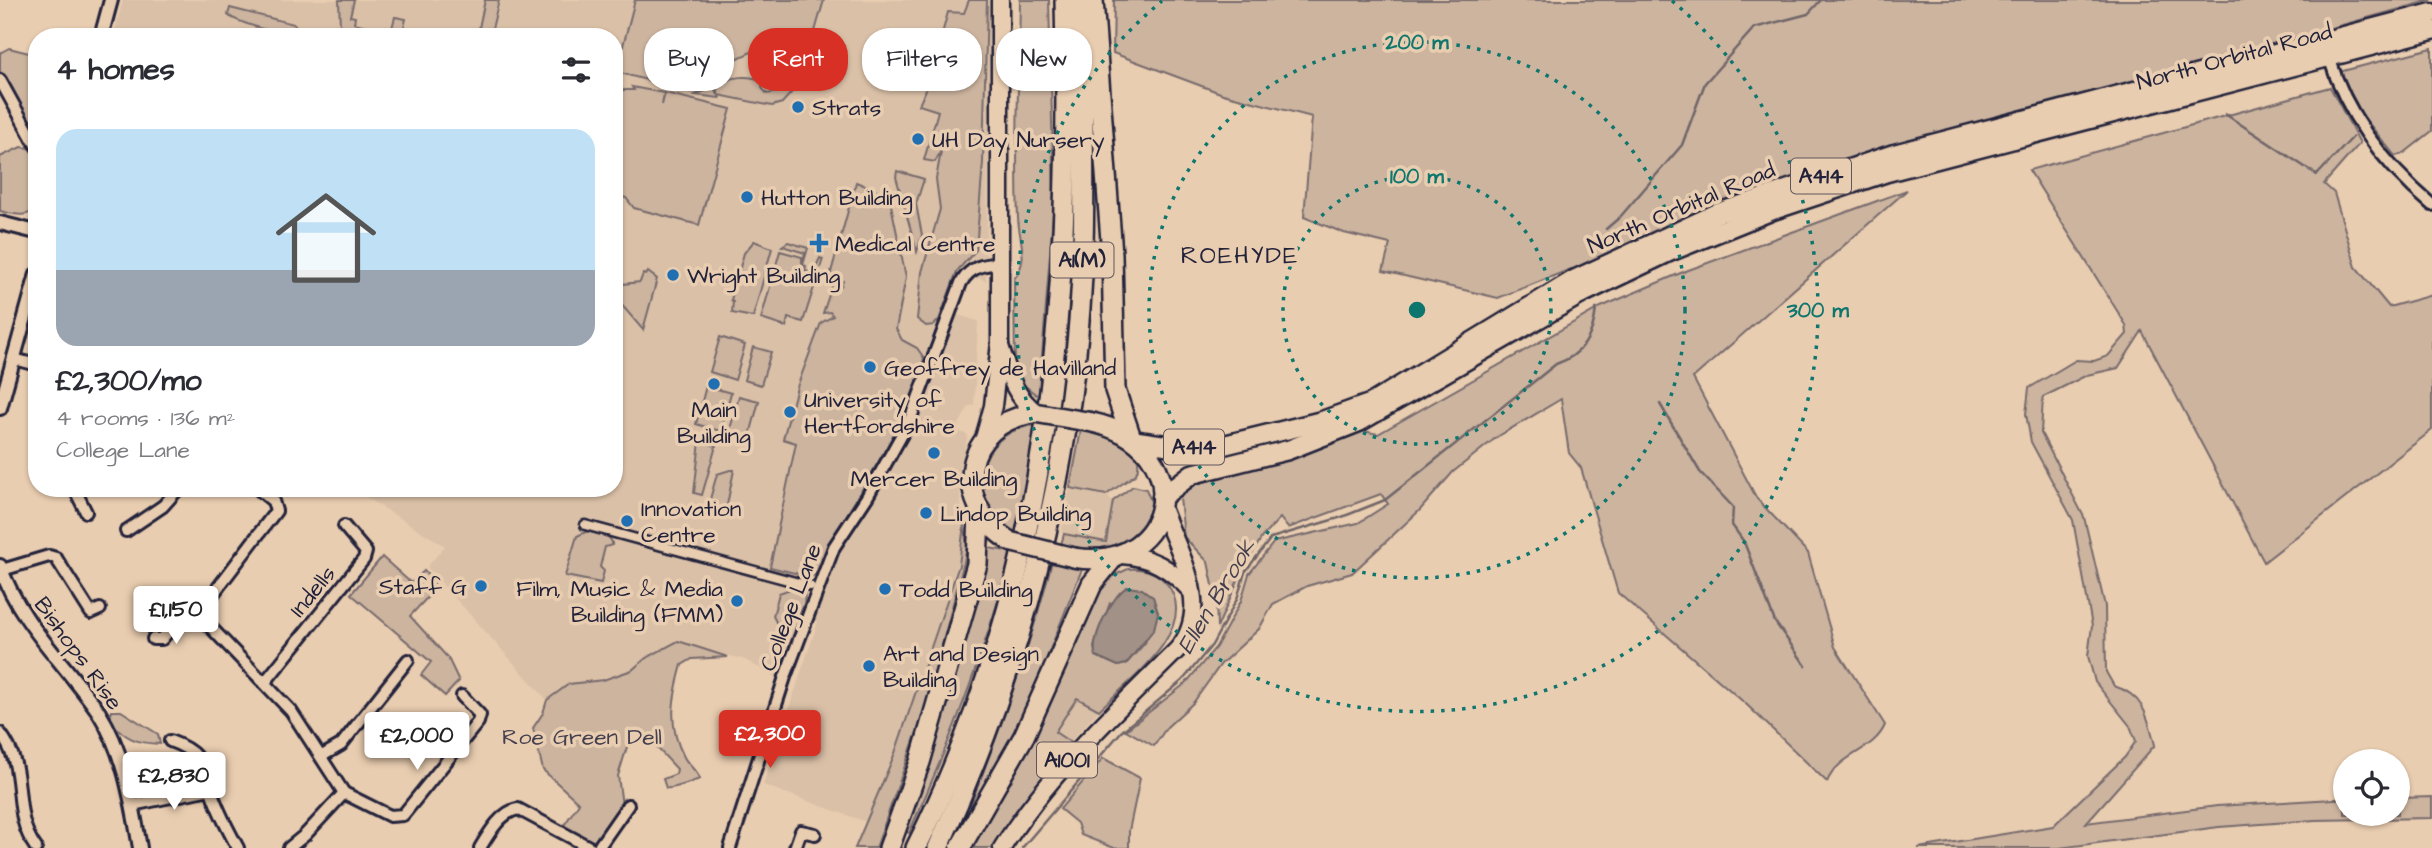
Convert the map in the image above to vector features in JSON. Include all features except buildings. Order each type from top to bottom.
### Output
[{"type":"highway","name":"A1(M)","points":[[916,848],[948,779],[986,681],[1010,604],[1042,454],[1055,356],[1066,211],[1065,0]]},
{"type":"highway","name":"A1(M)","points":[[938,848],[992,720],[1023,628],[1050,518],[1065,435],[1082,277],[1080,0]]},
{"type":"highway","points":[[960,848],[1024,736],[1092,584],[1117,556],[1142,540],[1151,530],[1161,501],[1156,466],[1134,438],[1115,390],[1111,241],[1093,0]]},
{"type":"highway","name":"North Orbital Road","points":[[1134,438],[1179,447],[1216,447],[1322,421],[1372,403],[1574,280],[1718,213],[1894,154],[2432,13]]},
{"type":"highway","name":"North Orbital Road","points":[[1161,501],[1192,474],[1288,450],[1359,422],[1573,298],[1728,226],[1886,172],[2432,30]]},
{"type":"highway","points":[[889,848],[920,762],[977,564],[979,513],[971,477],[983,442],[1006,421],[1037,413],[1090,422],[1134,438]]},
{"type":"highway","points":[[979,513],[989,526],[1011,542],[1076,558],[1097,560],[1117,556]]},
{"type":"main road","points":[[983,442],[993,406],[1000,343],[1000,0]]},
{"type":"main road","points":[[1000,343],[1014,390],[1022,402],[1037,413]]},
{"type":"main road","name":"A1001","points":[[1002,848],[1025,811],[1053,776],[1184,641],[1193,620],[1192,593],[1186,568],[1161,501]]},
{"type":"main road","points":[[1117,556],[1140,556],[1158,563],[1174,573],[1192,593]]},
{"type":"street","points":[[103,28],[111,0]]},
{"type":"street","points":[[2329,57],[2338,85],[2357,123],[2432,205]]},
{"type":"street","points":[[0,80],[28,131]]},
{"type":"street","points":[[0,222],[28,231]]},
{"type":"street","name":"College Lane","points":[[730,848],[782,684],[834,547],[867,497],[909,419],[968,271],[979,265],[1002,263]]},
{"type":"street","points":[[0,408],[28,307]]},
{"type":"street","points":[[14,359],[28,363]]},
{"type":"street","points":[[79,497],[86,512]]},
{"type":"street","points":[[126,531],[163,506],[171,497]]},
{"type":"street","points":[[153,639],[162,639],[180,617],[198,614],[276,511],[273,501],[268,497]]},
{"type":"street","points":[[585,525],[810,586]]},
{"type":"street","name":"Indells","points":[[266,681],[364,559],[366,552],[344,526]]},
{"type":"street","points":[[2,575],[49,556],[57,558],[91,613],[100,609]]},
{"type":"street","name":"Bishops Rise","points":[[2,575],[20,610],[98,712],[118,748],[140,848]]},
{"type":"street","points":[[198,614],[266,681],[291,711],[344,793],[390,816],[403,814],[478,722],[480,715],[477,709],[462,696]]},
{"type":"street","points":[[322,756],[341,745],[408,660]]},
{"type":"street","points":[[0,733],[16,761],[22,824],[36,848]]},
{"type":"street","points":[[170,741],[183,746],[206,769],[210,789],[238,848]]},
{"type":"street","points":[[132,805],[210,789]]},
{"type":"street","points":[[289,848],[305,835],[344,793]]},
{"type":"street","points":[[598,848],[628,806]]},
{"type":"street","points":[[480,848],[503,817],[509,811],[518,809],[591,848]]},
{"type":"street","points":[[795,848],[801,831],[816,834]]},
{"type":"shaded area","name":"University of Hertfordshire","points":[[123,0],[991,0],[986,281],[979,278],[970,281],[955,314],[978,321],[974,405],[969,406],[956,430],[968,435],[958,479],[964,524],[961,554],[895,753],[866,822],[763,785],[818,622],[811,622],[779,679],[745,660],[678,641],[646,658],[632,670],[559,690],[547,700],[427,567],[445,546],[366,497],[623,497],[623,28],[115,28]]},
{"type":"shaded area","points":[[1070,488],[1106,495],[1114,503],[1106,542],[1061,533]]},
{"type":"shaded area","points":[[1127,587],[1142,589],[1153,597],[1158,613],[1154,629],[1126,664],[1118,666],[1096,656],[1096,640],[1109,608]]},
{"type":"shaded area","points":[[1078,698],[1099,710],[1070,742],[1055,733]]},
{"type":"green space","points":[[339,0],[354,0],[350,16],[355,17],[354,23],[375,28],[344,28],[340,27]]},
{"type":"green space","points":[[485,0],[499,0],[492,28],[479,28]]},
{"type":"green space","points":[[635,0],[824,0],[816,28],[748,28],[748,53],[734,60],[734,28],[644,28],[644,79],[623,74],[623,46]]},
{"type":"green space","points":[[969,0],[987,0],[983,162],[976,250],[957,271],[939,320],[934,325],[926,326],[917,319],[922,272],[940,209],[936,179],[941,151],[935,162],[924,160],[938,111],[919,105],[925,91],[982,91],[982,28],[944,28],[948,12],[964,13]]},
{"type":"green space","points":[[1020,0],[1049,0],[1050,28],[1019,28]]},
{"type":"green space","points":[[1114,0],[2432,0],[1895,147],[1786,186],[1575,273],[1571,269],[1498,298],[1383,271],[1390,244],[1344,233],[1304,217],[1312,117],[1223,94],[1113,53]]},
{"type":"green space","points":[[230,8],[294,24],[296,28],[260,28],[228,15]]},
{"type":"green space","points":[[395,17],[406,19],[404,28],[392,28]]},
{"type":"green space","points":[[9,48],[28,53],[28,122],[0,71],[0,53]]},
{"type":"green space","points":[[2432,48],[2432,131],[2403,154],[2395,156],[2362,115],[2339,72]]},
{"type":"green space","points":[[740,77],[748,78],[748,91],[764,91],[767,94],[792,91],[782,103],[772,106],[719,95],[720,98],[695,95],[704,91],[716,91],[718,95],[718,91],[734,91],[734,78]]},
{"type":"green space","points":[[632,87],[664,93],[662,105],[665,93],[731,109],[699,225],[634,208],[623,197],[623,90],[634,90]]},
{"type":"green space","points":[[2330,87],[2360,143],[2324,184],[2334,193],[2356,267],[2389,307],[2432,295],[2432,430],[2264,562],[2142,331],[2118,368],[2087,375],[2043,397],[2041,433],[2084,517],[2105,606],[2106,672],[2114,686],[2132,695],[2143,708],[2155,745],[2086,823],[2217,806],[2333,799],[2333,820],[2219,827],[2059,848],[1918,848],[2053,826],[2125,757],[2136,741],[2130,726],[2095,682],[2088,656],[2092,626],[2073,520],[2031,442],[2026,414],[2029,388],[2076,360],[2094,361],[2108,356],[2127,334],[2126,325],[2029,170]]},
{"type":"green space","points":[[1018,91],[1051,91],[1054,201],[1039,397],[1024,385],[1015,370],[1014,279],[1023,257],[1018,218]]},
{"type":"green space","points":[[21,147],[28,148],[28,214],[0,211],[0,157]]},
{"type":"green space","points":[[897,171],[924,179],[916,204],[922,235],[917,252],[896,177]]},
{"type":"green space","points":[[856,182],[886,194],[890,200],[906,277],[896,329],[902,340],[917,348],[924,358],[905,413],[816,574],[811,577],[770,567],[796,443],[783,439],[797,387],[821,323],[833,316],[830,312],[823,313],[833,283],[841,286],[843,281],[830,276]]},
{"type":"green space","points":[[1907,190],[1693,378],[1757,499],[1808,553],[1835,647],[1885,725],[1873,741],[1832,772],[1827,782],[1747,705],[1618,593],[1581,468],[1569,453],[1561,399],[1497,437],[1453,472],[1420,510],[1352,573],[1307,586],[1273,604],[1259,629],[1221,664],[1193,703],[1167,727],[1154,746],[1126,730],[1186,683],[1216,647],[1241,601],[1249,574],[1274,542],[1358,523],[1388,504],[1381,494],[1288,528],[1280,518],[1262,537],[1242,571],[1217,628],[1216,599],[1208,562],[1184,537],[1180,498],[1192,485],[1281,461],[1363,431],[1378,434],[1601,307],[1683,272]]},
{"type":"green space","points":[[754,241],[772,248],[753,317],[732,313],[731,300],[744,253]]},
{"type":"green space","points":[[788,242],[808,248],[803,265],[806,266],[805,271],[813,273],[820,258],[823,259],[803,322],[788,318],[786,327],[761,319],[780,251],[802,257],[802,264],[805,253],[782,246]]},
{"type":"green space","points":[[648,272],[657,279],[643,330],[623,307],[623,284],[640,282],[643,274]]},
{"type":"green space","points":[[720,337],[745,345],[735,380],[710,372]]},
{"type":"green space","points":[[753,347],[771,352],[761,385],[744,380]]},
{"type":"green space","points":[[706,386],[731,393],[720,431],[696,424]]},
{"type":"green space","points":[[739,396],[759,401],[749,439],[729,433]]},
{"type":"green space","points":[[1037,425],[1017,535],[999,523],[987,508],[981,490],[982,472],[988,455],[999,441],[1015,430]]},
{"type":"green space","points":[[1081,430],[1111,437],[1130,448],[1136,455],[1136,474],[1106,495],[1070,488]]},
{"type":"green space","points":[[700,441],[716,446],[702,495],[694,493]]},
{"type":"green space","points":[[734,470],[725,515],[707,510],[717,474]]},
{"type":"green space","points":[[1133,486],[1146,489],[1152,504],[1146,519],[1128,539],[1104,548],[1061,545],[1064,534],[1106,542],[1113,501]]},
{"type":"green space","points":[[964,524],[967,547],[964,562],[925,709],[876,848],[855,848],[895,753],[959,565]]},
{"type":"green space","points":[[590,530],[607,535],[612,542],[612,545],[605,547],[600,567],[604,571],[601,583],[565,576],[577,536]]},
{"type":"green space","points":[[989,548],[1012,552],[991,624],[966,694],[909,833],[902,829],[931,750]]},
{"type":"green space","points":[[382,557],[411,583],[424,571],[438,586],[410,616],[448,658],[459,681],[445,696],[421,675],[431,662],[351,594]]},
{"type":"green space","points":[[1052,561],[1082,569],[1030,700],[975,808],[970,806],[1015,685]]},
{"type":"green space","points":[[1128,569],[1139,569],[1154,574],[1167,584],[1175,601],[1175,618],[1168,636],[1142,670],[1099,710],[1077,698],[1055,732],[1070,742],[1010,820],[993,848],[968,848],[1040,724],[1101,590],[1113,576]],"holes":[[[1153,597],[1158,613],[1145,643],[1126,664],[1118,666],[1096,656],[1094,647],[1110,603]]]},
{"type":"green space","points":[[793,588],[804,592],[804,604],[795,619],[779,628],[773,616],[779,593]]},
{"type":"green space","name":"Roe Green Dell","points":[[678,641],[728,657],[692,659],[682,665],[676,688],[673,711],[675,734],[684,757],[700,779],[678,787],[666,788],[663,779],[676,774],[677,769],[648,738],[635,731],[631,734],[618,776],[622,805],[598,841],[591,843],[563,827],[579,803],[543,770],[533,728],[543,713],[547,700],[569,684],[603,680],[632,670],[646,658]]},
{"type":"green space","points":[[111,711],[121,711],[158,734],[160,744],[138,741],[121,732],[111,721]]},
{"type":"green space","points":[[1103,758],[1140,778],[1129,831],[1129,848],[1114,848],[1081,835],[1077,823],[1060,809]]},
{"type":"green space","points":[[2432,797],[2432,818],[2410,818],[2410,798]]},
{"type":"waterway","name":"Ellen Brook","points":[[1606,229],[1620,217],[1682,145],[1705,83],[1754,28],[1808,14],[1821,0]]},
{"type":"waterway","points":[[2225,114],[2317,175],[2353,137]]},
{"type":"waterway","name":"Ellen Brook","points":[[1022,848],[1121,732],[1183,680],[1212,645],[1237,599],[1245,572],[1271,538],[1342,517],[1385,500],[1556,364],[1580,350],[1589,336],[1596,309]]},
{"type":"waterway","points":[[1660,404],[1700,472],[1733,507],[1732,525],[1744,542],[1775,622],[1806,666]]},
{"type":"place","name":"Strats","points":[[798,107]]},
{"type":"place","name":"UH Day Nursery","points":[[918,139]]},
{"type":"place","name":"Hutton Building","points":[[747,197]]},
{"type":"place","name":"Medical Centre","points":[[819,243]]},
{"type":"place","name":"Wright Building","points":[[673,275]]},
{"type":"place","name":"Geoffrey de Havilland","points":[[870,367]]},
{"type":"place","name":"Main Building","points":[[714,384]]},
{"type":"place","name":"University of Hertfordshire","points":[[790,412]]},
{"type":"place","name":"Mercer Building","points":[[934,453]]},
{"type":"place","name":"Lindop Building","points":[[926,513]]},
{"type":"place","name":"Innovation Centre","points":[[627,521]]},
{"type":"place","name":"Staff G","points":[[481,586]]},
{"type":"place","name":"Todd Building","points":[[885,589]]},
{"type":"place","name":"Film, Music & Media Building (FMM)","points":[[737,601]]},
{"type":"place","name":"Art and Design Building","points":[[869,666]]},
{"type":"district","name":"ROEHYDE","points":[[1240,255]]}]
